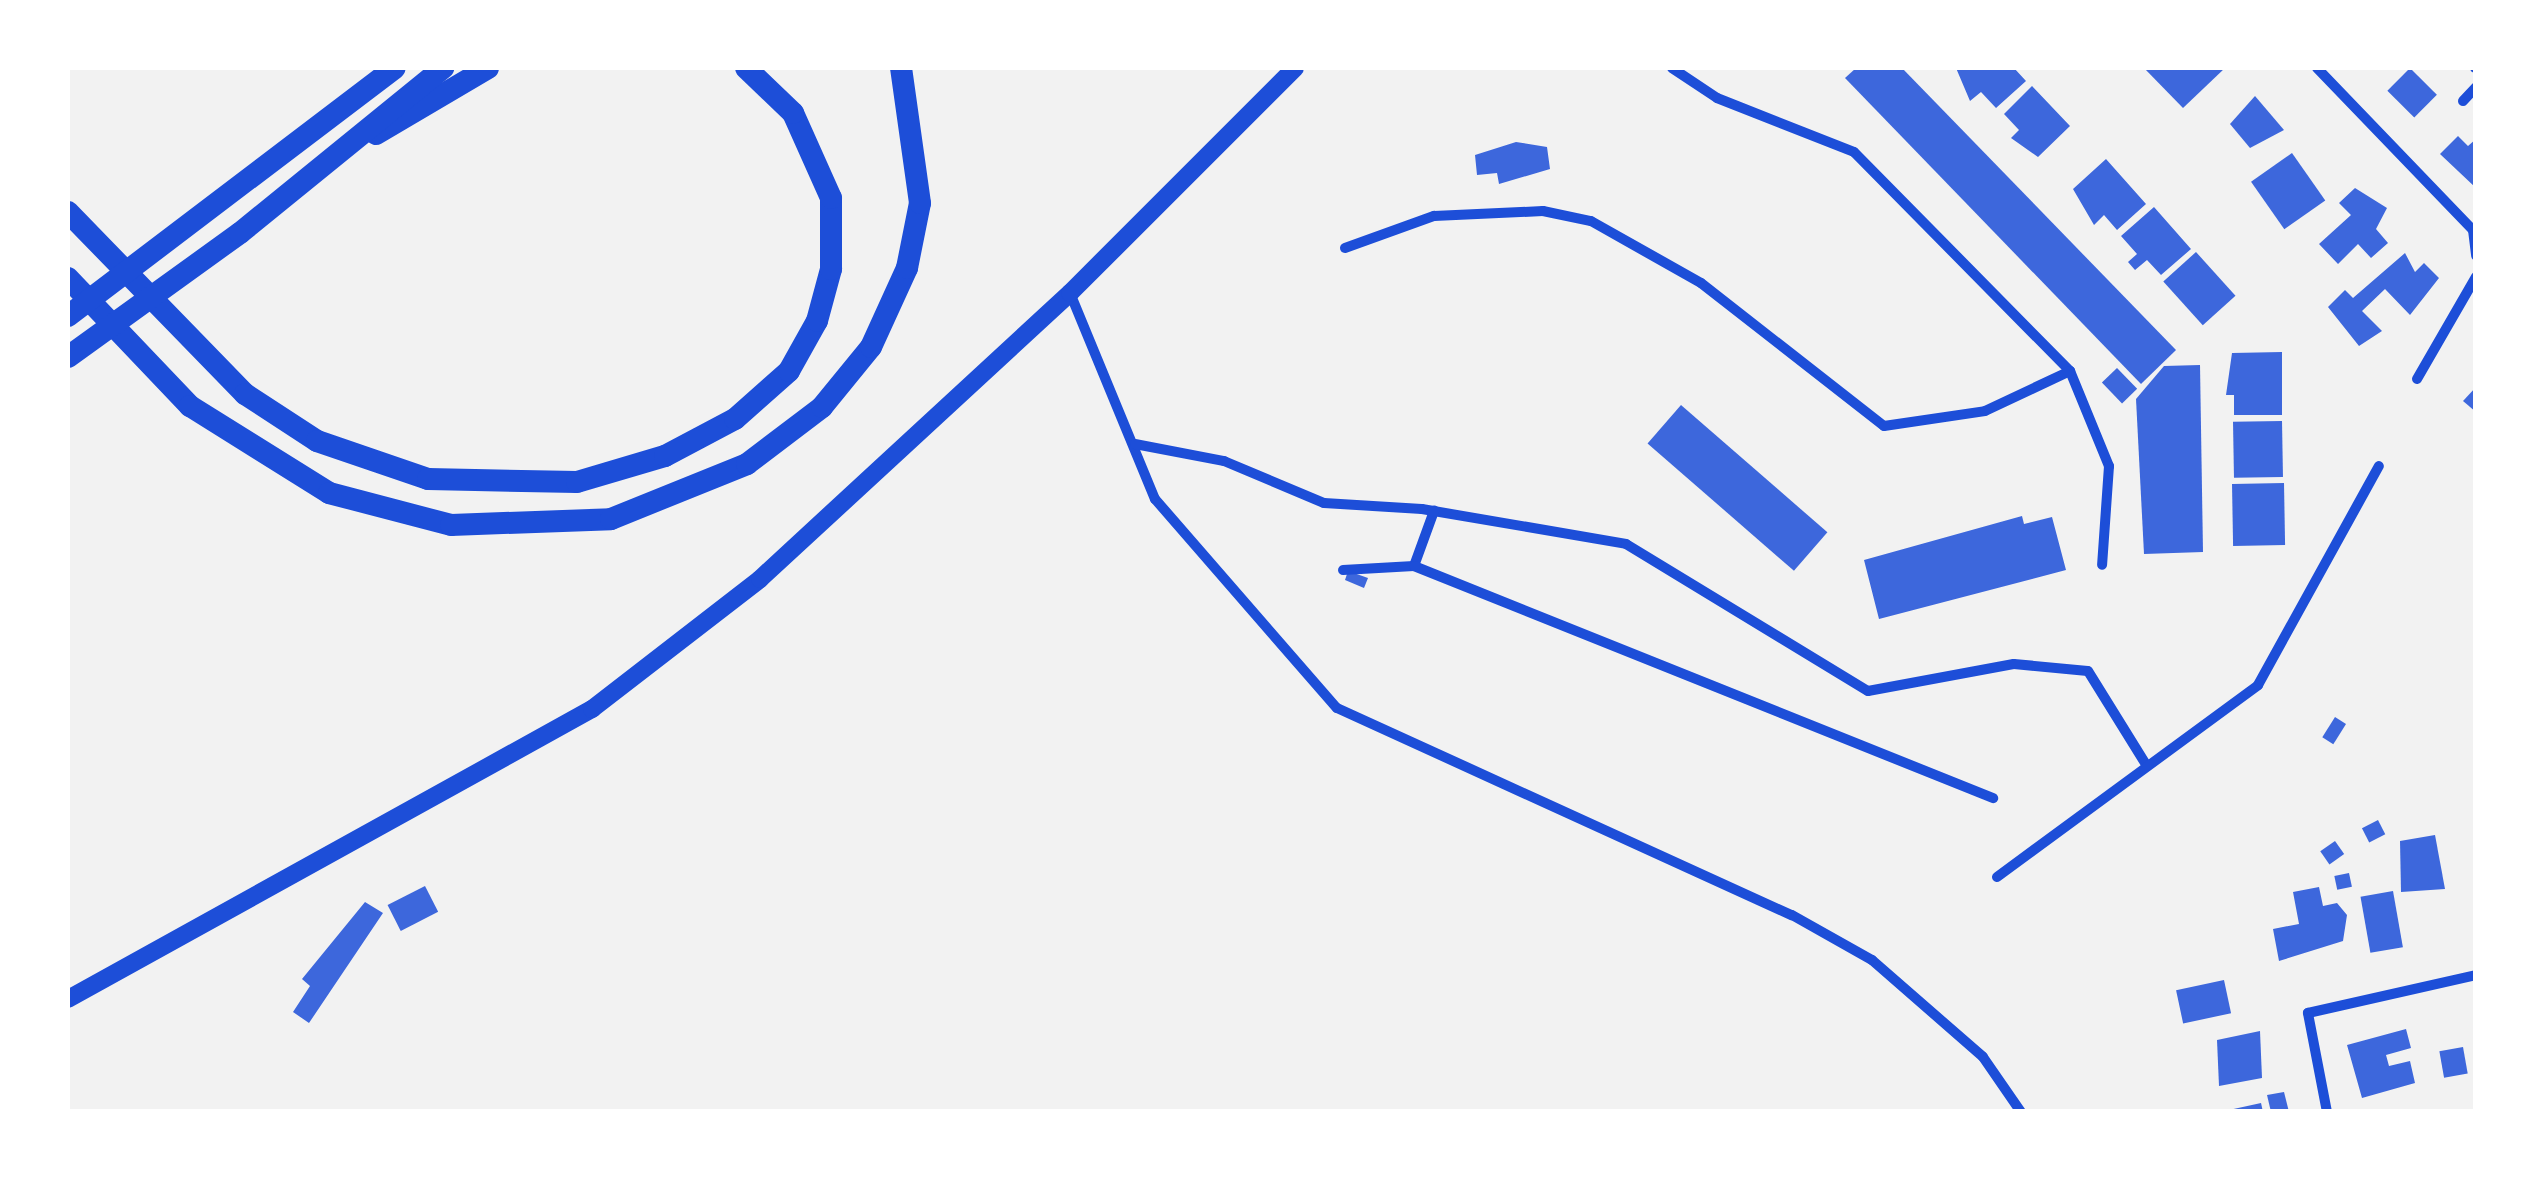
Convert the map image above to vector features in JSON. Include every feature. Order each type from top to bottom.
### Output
[{"type":"highway","points":[[68,316],[395,68]]},
{"type":"highway","points":[[68,357],[354,144],[443,68]]},
{"type":"highway","points":[[354,144],[418,117],[488,68]]},
{"type":"highway","points":[[68,213],[198,350],[316,441],[428,479],[577,482],[703,439],[789,371],[832,269],[831,198],[821,167],[792,113],[746,68]]},
{"type":"highway","points":[[68,278],[158,371],[230,437],[386,513],[505,528],[564,525],[701,488],[822,407],[891,310],[920,203],[901,68]]},
{"type":"main road","points":[[68,999],[592,710],[760,579],[1070,293],[1296,68]]},
{"type":"street","points":[[1672,68],[1717,98],[1854,152],[2070,371],[2109,466],[2102,566]]},
{"type":"street","points":[[2317,68],[2473,230],[2476,256]]},
{"type":"street","points":[[2463,102],[2476,87]]},
{"type":"street","points":[[1345,248],[1434,216],[1543,212],[1591,221],[1702,283],[1884,426],[1985,411],[2070,371]]},
{"type":"street","points":[[2416,379],[2476,277]]},
{"type":"street","points":[[1070,293],[1155,498],[1337,708],[1792,914],[1872,960],[1983,1057],[2021,1112]]},
{"type":"street","points":[[1135,444],[1224,461],[1324,503],[1434,511],[1626,544],[1868,691],[2014,664],[2088,672],[2147,766]]},
{"type":"street","points":[[1997,877],[2258,686],[2379,466]]},
{"type":"street","points":[[1414,566],[1434,511]]},
{"type":"street","points":[[1343,570],[1414,566],[1993,798]]},
{"type":"street","points":[[2327,1112],[2308,1013],[2476,975]]},
{"type":"building","points":[[1856,68],[1902,68],[2176,350],[2141,384],[1845,78]]},
{"type":"building","points":[[1956,68],[2014,68],[2026,81],[1996,108],[1981,92],[1970,101]]},
{"type":"building","points":[[2144,68],[2225,68],[2183,108]]},
{"type":"building","points":[[2410,68],[2437,95],[2414,117],[2387,91]]},
{"type":"building","points":[[2032,86],[2070,126],[2038,157],[2011,138],[2019,130],[2004,114]]},
{"type":"building","points":[[2255,96],[2284,130],[2250,148],[2230,124]]},
{"type":"building","points":[[2458,136],[2468,146],[2476,139],[2476,188],[2440,154]]},
{"type":"building","points":[[1516,142],[1547,147],[1550,169],[1499,184],[1497,173],[1477,175],[1475,155]]},
{"type":"building","points":[[2292,153],[2325,201],[2284,229],[2251,182]]},
{"type":"building","points":[[2106,159],[2146,204],[2117,230],[2104,215],[2094,225],[2073,189]]},
{"type":"building","points":[[2355,188],[2387,208],[2376,229],[2388,243],[2371,258],[2358,244],[2338,264],[2319,244],[2351,215],[2339,203]]},
{"type":"building","points":[[2154,207],[2191,249],[2161,275],[2147,260],[2135,270],[2128,262],[2137,254],[2121,236]]},
{"type":"building","points":[[2196,252],[2235,296],[2203,325],[2163,281]]},
{"type":"building","points":[[2405,253],[2415,272],[2424,263],[2439,278],[2410,315],[2385,289],[2362,311],[2382,331],[2359,346],[2328,307],[2345,290],[2353,298]]},
{"type":"building","points":[[2282,352],[2282,415],[2234,415],[2234,395],[2226,395],[2232,353]]},
{"type":"building","points":[[2200,365],[2203,552],[2144,554],[2136,399],[2164,366]]},
{"type":"building","points":[[2117,368],[2137,389],[2122,403],[2102,383]]},
{"type":"building","points":[[2476,387],[2476,412],[2463,401]]},
{"type":"building","points":[[1681,405],[1827,532],[1794,571],[1648,443]]},
{"type":"building","points":[[2282,421],[2283,477],[2234,478],[2233,422]]},
{"type":"building","points":[[2284,483],[2285,545],[2233,546],[2232,484]]},
{"type":"building","points":[[2022,516],[2024,524],[2052,517],[2066,570],[1879,619],[1864,560]]},
{"type":"building","points":[[1348,571],[1368,578],[1364,588],[1345,580]]},
{"type":"building","points":[[2335,717],[2346,724],[2333,744],[2322,737]]},
{"type":"building","points":[[2378,820],[2385,834],[2369,842],[2362,828]]},
{"type":"building","points":[[2435,835],[2445,889],[2401,892],[2400,841]]},
{"type":"building","points":[[2335,841],[2344,854],[2329,864],[2320,851]]},
{"type":"building","points":[[2349,873],[2352,887],[2337,890],[2334,876]]},
{"type":"building","points":[[425,886],[438,912],[401,931],[388,905]]},
{"type":"building","points":[[2319,887],[2323,906],[2337,903],[2347,915],[2343,941],[2279,961],[2273,929],[2299,924],[2293,892]]},
{"type":"building","points":[[2393,891],[2403,947],[2370,953],[2361,897]]},
{"type":"building","points":[[365,902],[383,913],[309,1023],[293,1012],[310,986],[302,979]]},
{"type":"building","points":[[2224,980],[2231,1013],[2183,1023],[2176,990]]},
{"type":"building","points":[[2406,1029],[2411,1048],[2386,1055],[2389,1066],[2410,1061],[2415,1083],[2362,1098],[2347,1045]]},
{"type":"building","points":[[2260,1031],[2262,1078],[2219,1086],[2217,1040]]},
{"type":"building","points":[[2463,1047],[2468,1074],[2444,1078],[2439,1051]]},
{"type":"building","points":[[2284,1092],[2289,1112],[2271,1112],[2267,1095]]},
{"type":"building","points":[[2261,1103],[2263,1112],[2229,1112],[2229,1110]]}]
